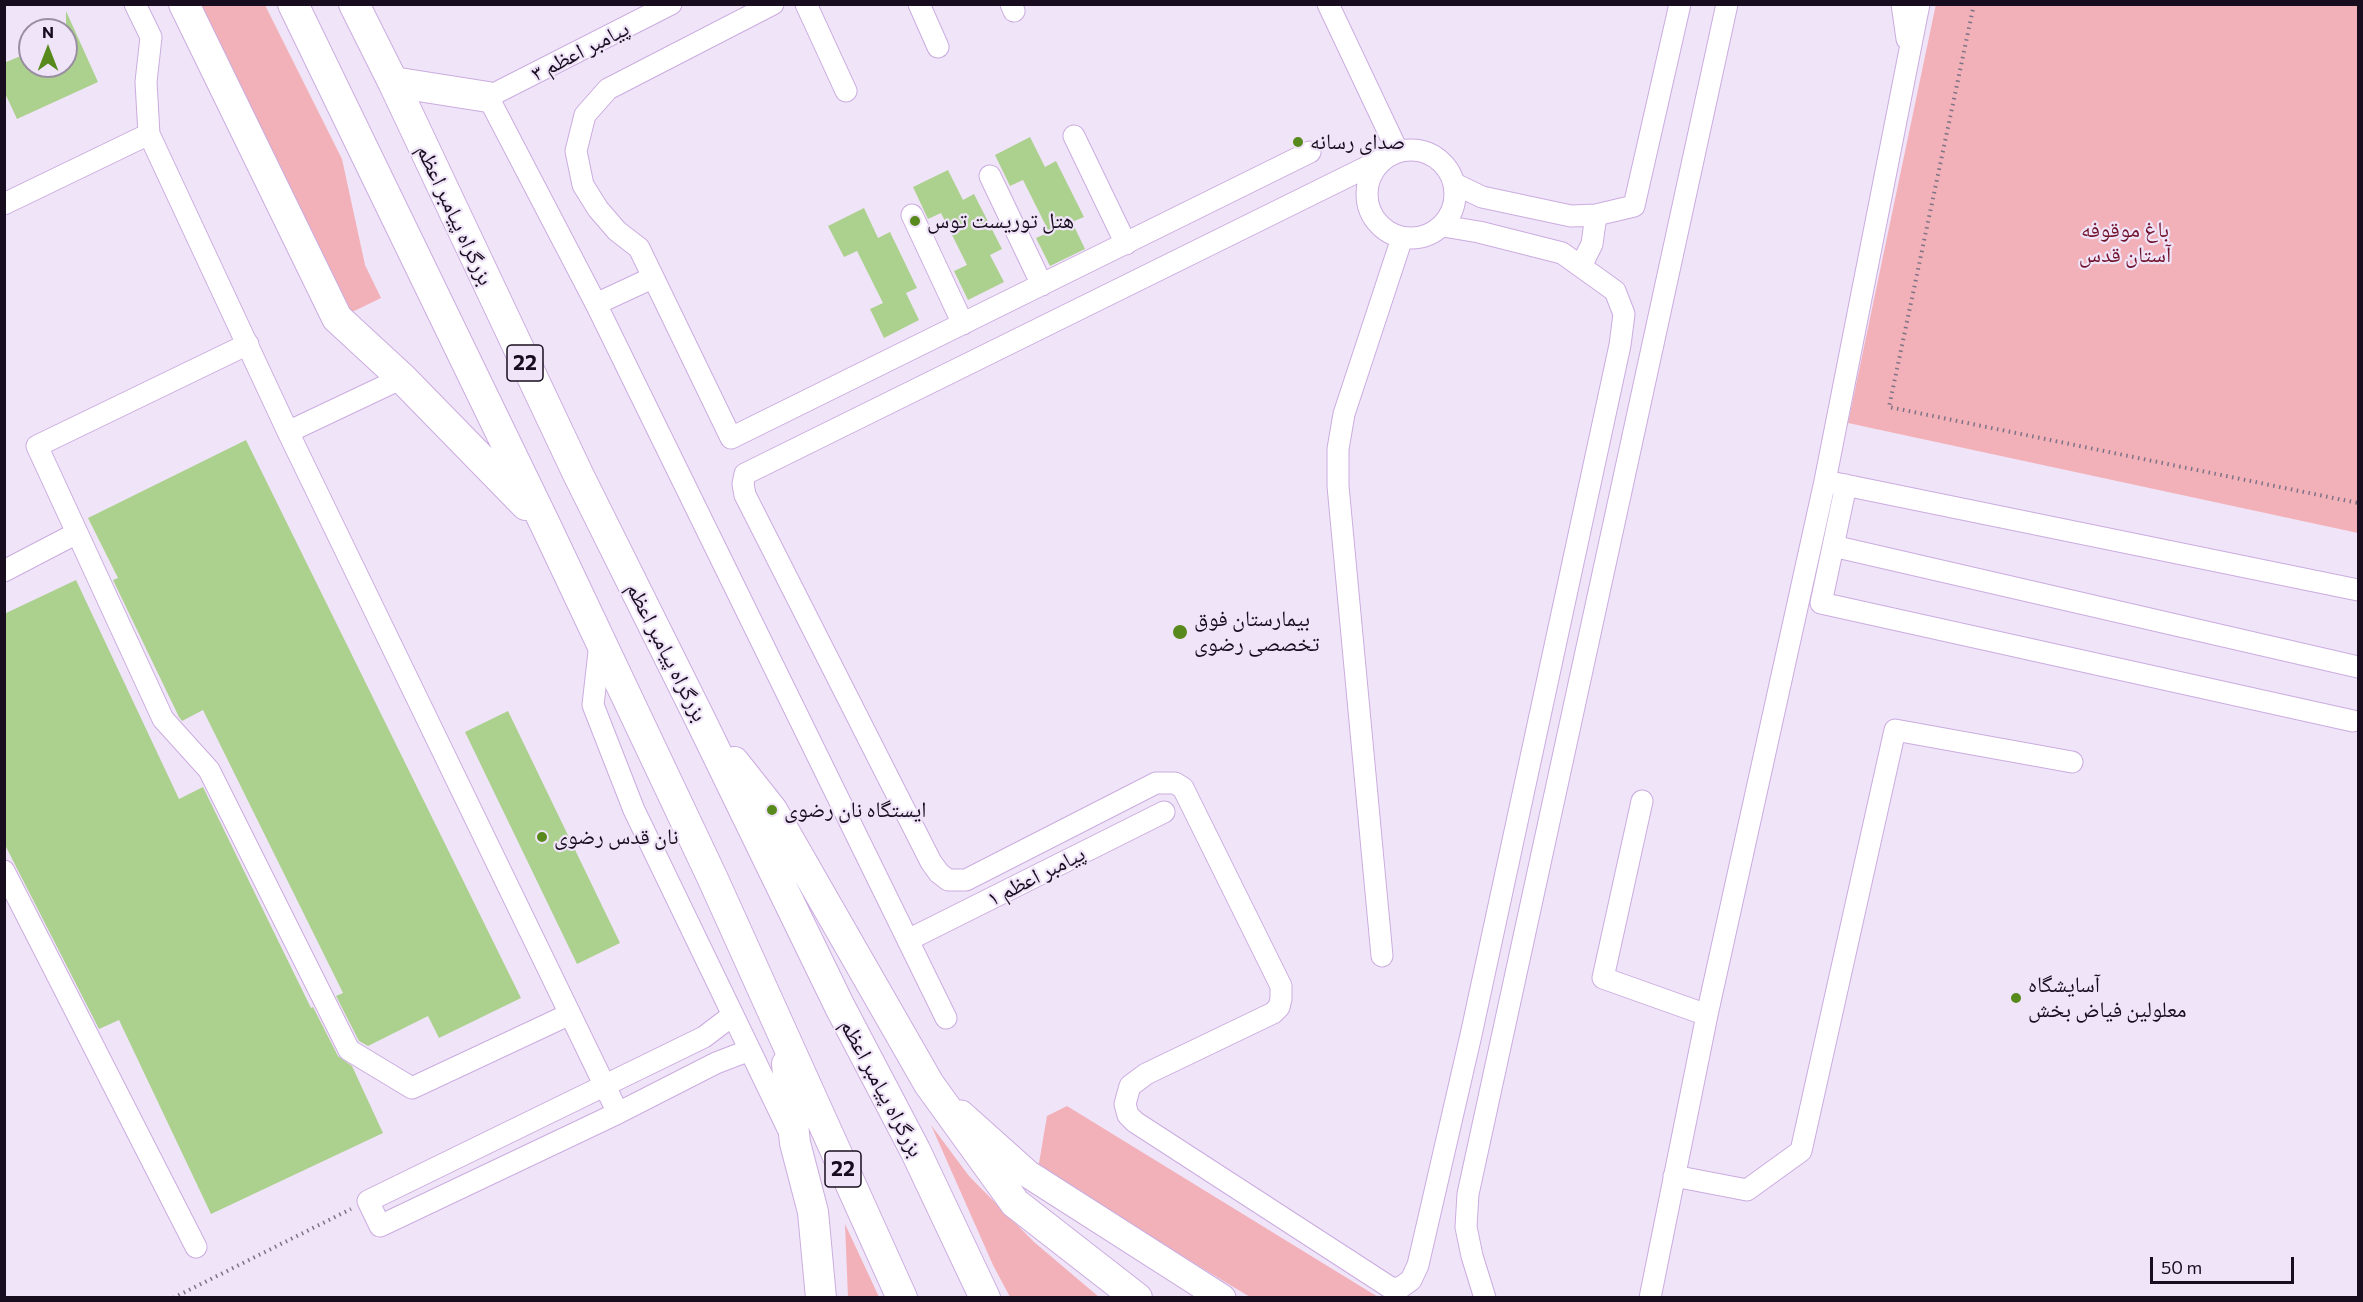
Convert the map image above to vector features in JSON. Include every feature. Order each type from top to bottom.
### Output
[{"type":"highway","points":[[184,4],[337,318],[402,378],[545,524]]},
{"type":"highway","name":"22","points":[[293,4],[545,524],[712,877],[902,1298]]},
{"type":"highway","name":"بزرگراه پیامبر اعظم","points":[[354,4],[578,474],[840,1007],[915,1150],[985,1298]]},
{"type":"highway","points":[[398,94],[492,104]]},
{"type":"highway","points":[[700,719],[772,810],[929,1084],[1015,1203],[1137,1298]]},
{"type":"highway","points":[[784,1040],[795,1143],[813,1212],[821,1298]]},
{"type":"main road","points":[[929,1084],[1028,1174],[1222,1298]]},
{"type":"street","points":[[135,4],[151,37],[146,82],[149,134],[288,432],[618,1113]]},
{"type":"street","name":"پیامبر اعظم ۳","points":[[492,104],[671,4]]},
{"type":"street","points":[[773,4],[608,88],[585,115],[576,151],[583,185],[598,209],[617,231],[639,248],[731,438],[1310,152]]},
{"type":"street","points":[[806,4],[846,91]]},
{"type":"street","points":[[919,4],[938,47]]},
{"type":"street","points":[[1328,4],[1391,155]]},
{"type":"street","points":[[1455,184],[1482,197],[1571,216],[1596,215],[1634,206],[1680,4]]},
{"type":"street","points":[[1485,1298],[1466,1227],[1468,1194],[1728,4]]},
{"type":"street","points":[[1902,4],[1909,52]]},
{"type":"street","points":[[1650,1298],[1707,1015],[1825,480],[1919,4]]},
{"type":"street","points":[[492,104],[596,304],[946,1018]]},
{"type":"street","points":[[4,204],[149,134]]},
{"type":"street","points":[[1074,136],[1126,244]]},
{"type":"street","points":[[1391,155],[1375,169],[1368,182],[1367,196],[1370,211],[1383,228],[1402,238],[1417,238],[1431,234],[1443,226],[1452,213],[1456,199],[1455,184],[1449,170],[1427,152],[1412,150],[1391,155],[745,474],[743,484],[745,495],[931,862],[948,880],[966,880],[1156,783],[1175,783],[1184,788],[1281,986],[1281,999],[1279,1007],[1273,1013],[1146,1074],[1130,1086],[1125,1104],[1128,1115],[1135,1122],[1391,1288],[1400,1288],[1411,1280],[1418,1265],[1471,1035],[1620,345],[1624,314],[1615,291],[1562,253],[1479,232],[1443,226]]},
{"type":"street","points":[[990,176],[1042,285]]},
{"type":"street","points":[[912,215],[963,324]]},
{"type":"street","points":[[1581,266],[1592,244],[1596,215]]},
{"type":"street","points":[[1382,956],[1338,486],[1338,449],[1344,414],[1402,238]]},
{"type":"street","points":[[596,304],[652,278]]},
{"type":"street","points":[[248,344],[37,446],[163,720],[209,770],[349,1050],[412,1088],[570,1014]]},
{"type":"street","points":[[288,432],[402,378]]},
{"type":"street","points":[[1825,480],[2358,590]]},
{"type":"street","points":[[1846,485],[1821,603],[2353,721]]},
{"type":"street","points":[[4,571],[77,533]]},
{"type":"street","points":[[1833,546],[2358,667]]},
{"type":"street","points":[[600,641],[593,705],[634,810],[795,1143]]},
{"type":"street","points":[[1674,1176],[1747,1190],[1801,1151],[1895,730],[2072,762]]},
{"type":"street","points":[[1641,801],[1603,978],[1707,1015]]},
{"type":"street","name":"پیامبر اعظم ۱","points":[[908,940],[1164,812]]},
{"type":"street","points":[[4,872],[196,1246]]},
{"type":"street","points":[[733,1015],[704,1037],[604,1083],[368,1201],[380,1227],[618,1113],[716,1063],[750,1050]]},
{"type":"path","points":[[1974,4],[1890,406],[2358,503]]},
{"type":"path","points":[[173,1298],[368,1201]]},
{"type":"green space","name":"باغ موقوفه آستان قدس","points":[[1936,4],[2358,5],[2358,533],[1848,423]]},
{"type":"green space","points":[[199,5],[265,5],[342,159],[365,265],[381,298],[350,313]]},
{"type":"green space","points":[[1067,1106],[1378,1297],[1250,1297],[1038,1169],[1047,1116]]},
{"type":"green space","points":[[931,1125],[969,1176],[1034,1242],[1099,1297],[1010,1297],[993,1265]]},
{"type":"green space","points":[[845,1224],[879,1297],[848,1297]]},
{"type":"building","points":[[78,38],[98,82],[17,119],[4,91],[4,63],[18,57],[18,78],[78,78]]},
{"type":"building","points":[[1030,137],[1045,167],[1056,161],[1084,217],[1072,222],[1085,249],[1050,266],[1036,238],[1049,232],[1023,180],[1010,186],[995,155]]},
{"type":"building","points":[[948,170],[963,200],[974,194],[1002,249],[990,255],[1004,282],[968,300],[954,271],[967,265],[941,213],[928,219],[913,187]]},
{"type":"building","points":[[864,208],[878,238],[890,232],[917,288],[906,293],[919,320],[884,338],[870,309],[883,303],[857,251],[844,257],[828,226]]},
{"type":"building","points":[[246,440],[521,998],[439,1038],[428,1016],[368,1046],[359,1041],[336,996],[343,993],[203,710],[182,721],[179,717],[113,580],[118,578],[88,518]]},
{"type":"building","points":[[76,580],[179,799],[203,787],[311,1008],[313,1007],[338,1056],[352,1066],[383,1133],[211,1214],[119,1020],[99,1029],[4,843],[4,614]]},
{"type":"building","name":"نان قدس رضوی","points":[[508,711],[620,943],[577,964],[465,732]]},
{"type":"place","name":"صدای رسانه","points":[[1298,142]]},
{"type":"place","name":"هتل توریست توس","points":[[915,221]]},
{"type":"place","name":"بیمارستان فوق تخصصی رضوی","points":[[1180,632]]},
{"type":"place","name":"ایستگاه نان رضوی","points":[[772,810]]},
{"type":"place","name":"نان قدس رضوی","points":[[542,837]]},
{"type":"place","name":"آسایشگاه معلولین فیاض بخش","points":[[2016,998]]}]
